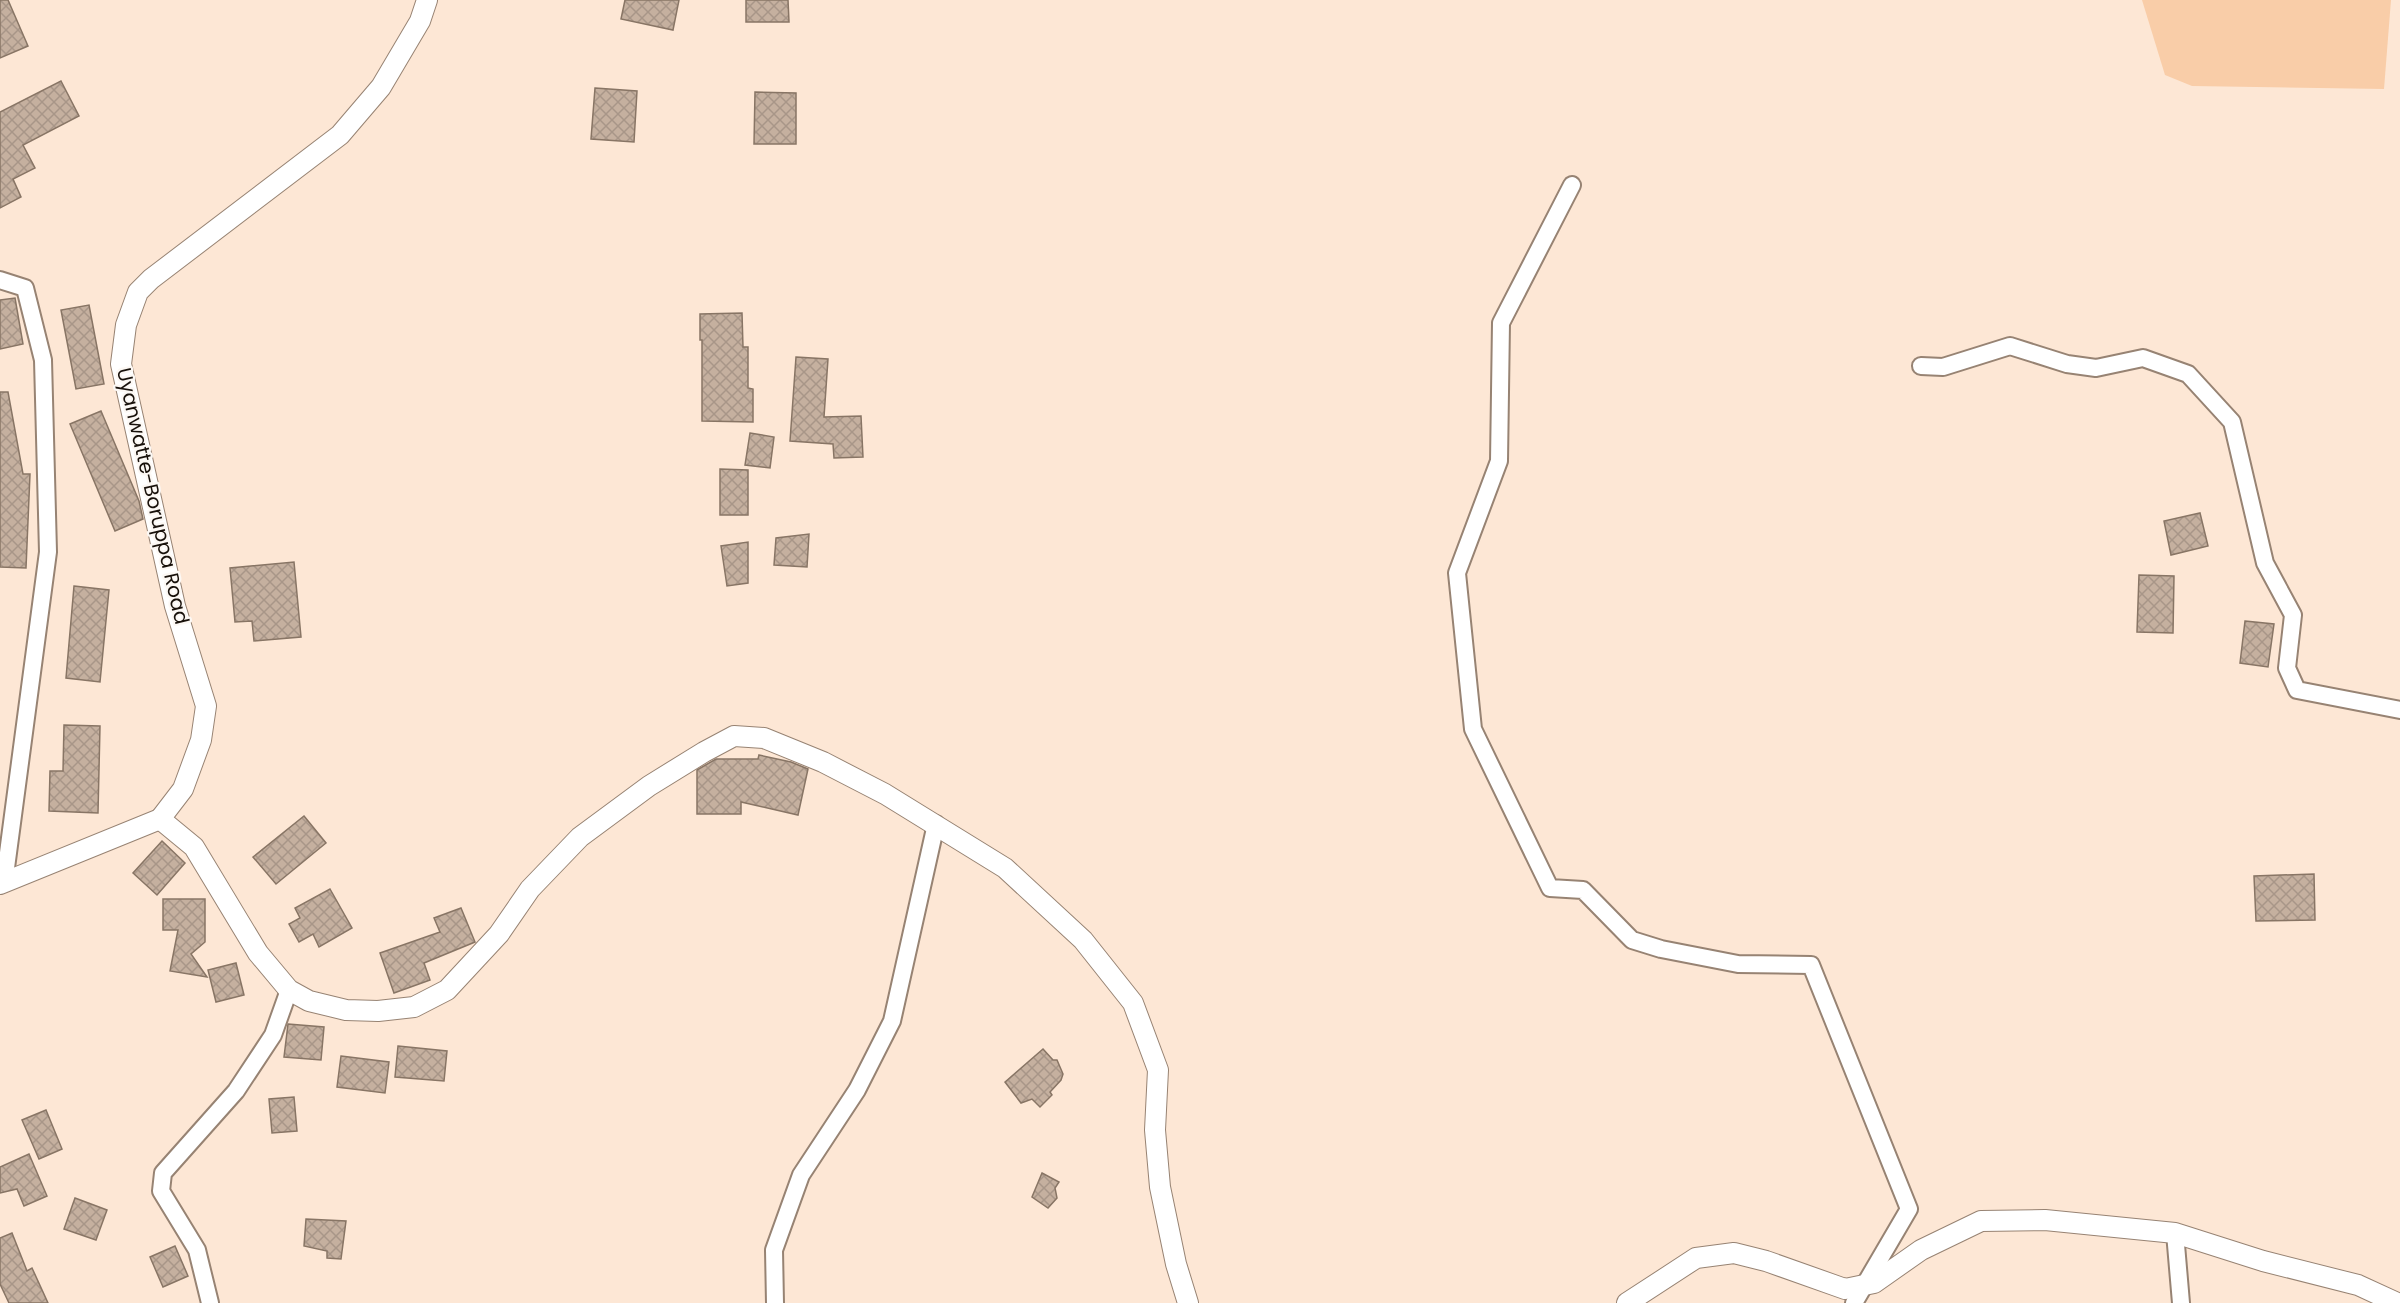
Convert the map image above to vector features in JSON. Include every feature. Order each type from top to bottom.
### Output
[{"type":"street","name":"Uyanwatte-Boruppa Road","points":[[160,819],[183,789],[201,740],[206,706],[175,606],[121,364],[126,325],[138,292],[150,279],[340,135],[381,87],[420,21],[428,0]]},
{"type":"street","points":[[1572,185],[1501,323],[1499,461],[1457,573],[1473,729],[1550,888],[1582,890],[1632,940],[1661,950],[1738,964],[1811,964],[1909,1209],[1858,1294]]},
{"type":"street","points":[[0,280],[25,288],[43,360],[48,552],[2,884]]},
{"type":"street","points":[[1921,366],[1943,367],[2010,346],[2067,364],[2096,368],[2143,358],[2188,374],[2232,422],[2265,563],[2292,615],[2287,668],[2297,690],[2400,710]]},
{"type":"street","points":[[2,884],[160,819],[194,847],[258,953],[289,990],[309,1001],[346,1010],[378,1011],[414,1007],[447,990],[499,934],[530,889],[580,837],[649,786],[734,736],[764,738],[823,762],[885,794],[1005,868],[1083,940],[1133,1003],[1158,1070],[1155,1130],[1160,1187],[1176,1264],[1188,1303]]},
{"type":"street","points":[[775,1303],[774,1250],[801,1176],[857,1090],[892,1021],[936,824]]},
{"type":"street","points":[[210,1303],[197,1250],[161,1191],[163,1173],[236,1091],[273,1035],[289,990]]},
{"type":"street","points":[[1858,1294],[1921,1250],[1981,1221],[2045,1220],[2175,1233],[2263,1261],[2358,1285],[2397,1303]]},
{"type":"street","points":[[2175,1233],[2181,1303]]},
{"type":"street","points":[[1627,1303],[1696,1257],[1734,1253],[1766,1261],[1858,1294]]},
{"type":"shaded area","points":[[2142,0],[2391,0],[2384,89],[2192,86],[2165,75]]},
{"type":"building","points":[[0,0],[8,0],[28,46],[0,58]]},
{"type":"building","points":[[625,0],[679,0],[673,30],[621,19]]},
{"type":"building","points":[[746,0],[788,0],[789,22],[746,22]]},
{"type":"building","points":[[61,81],[79,116],[23,145],[35,168],[13,179],[21,197],[0,208],[0,112]]},
{"type":"building","points":[[595,88],[637,91],[634,142],[591,139]]},
{"type":"building","points":[[755,92],[796,93],[796,144],[754,144]]},
{"type":"building","points":[[15,298],[23,344],[0,349],[0,300]]},
{"type":"building","points":[[89,305],[104,384],[76,389],[61,310]]},
{"type":"building","points":[[742,313],[743,347],[748,347],[748,388],[753,389],[753,422],[702,421],[700,314]]},
{"type":"building","points":[[796,357],[828,359],[824,417],[861,416],[863,457],[834,458],[833,444],[790,441]]},
{"type":"building","points":[[0,392],[8,392],[23,474],[30,474],[26,568],[0,567]]},
{"type":"building","points":[[101,411],[139,501],[143,519],[115,531],[70,424]]},
{"type":"building","points":[[750,433],[774,437],[770,468],[745,465]]},
{"type":"building","points":[[720,469],[748,470],[748,515],[720,515]]},
{"type":"building","points":[[2200,513],[2208,546],[2171,555],[2164,521]]},
{"type":"building","points":[[809,534],[807,567],[774,565],[776,538]]},
{"type":"building","points":[[748,542],[748,583],[727,586],[721,546]]},
{"type":"building","points":[[294,562],[301,637],[254,641],[252,621],[235,622],[230,568]]},
{"type":"building","points":[[2139,575],[2174,576],[2173,633],[2137,632]]},
{"type":"building","points":[[74,586],[109,590],[100,682],[66,678]]},
{"type":"building","points":[[2245,621],[2274,624],[2268,667],[2240,663]]},
{"type":"building","points":[[64,725],[100,726],[98,813],[49,811],[50,771],[63,771]]},
{"type":"building","points":[[759,755],[791,762],[808,769],[798,815],[741,802],[741,814],[697,814],[697,770],[716,759],[758,759]]},
{"type":"building","points":[[304,816],[326,843],[276,884],[253,857]]},
{"type":"building","points":[[162,841],[185,863],[157,895],[133,873]]},
{"type":"building","points":[[2314,874],[2315,920],[2256,921],[2254,876]]},
{"type":"building","points":[[330,889],[352,928],[319,947],[313,934],[299,942],[289,924],[300,918],[295,908]]},
{"type":"building","points":[[163,899],[205,899],[205,942],[191,954],[207,977],[170,971],[178,930],[163,930]]},
{"type":"building","points":[[461,908],[475,942],[424,963],[430,980],[394,993],[380,953],[440,932],[434,918]]},
{"type":"building","points":[[236,963],[244,995],[216,1002],[208,970]]},
{"type":"building","points":[[288,1024],[324,1027],[321,1060],[284,1057]]},
{"type":"building","points":[[398,1046],[447,1051],[444,1081],[395,1077]]},
{"type":"building","points":[[1043,1049],[1053,1060],[1057,1060],[1063,1074],[1061,1080],[1050,1092],[1052,1095],[1040,1107],[1032,1099],[1021,1103],[1005,1082]]},
{"type":"building","points":[[341,1056],[389,1062],[385,1093],[337,1087]]},
{"type":"building","points":[[294,1097],[297,1131],[272,1133],[269,1099]]},
{"type":"building","points":[[46,1110],[62,1149],[39,1159],[22,1120]]},
{"type":"building","points":[[29,1154],[47,1196],[24,1206],[17,1189],[0,1193],[0,1167]]},
{"type":"building","points":[[1042,1173],[1059,1182],[1055,1188],[1057,1198],[1048,1208],[1032,1197]]},
{"type":"building","points":[[75,1198],[107,1210],[96,1240],[64,1229]]},
{"type":"building","points":[[306,1219],[346,1221],[341,1259],[327,1258],[327,1251],[304,1246]]},
{"type":"building","points":[[12,1233],[27,1271],[32,1268],[48,1303],[9,1303],[0,1284],[0,1238]]},
{"type":"building","points":[[175,1246],[188,1276],[163,1287],[150,1257]]}]
